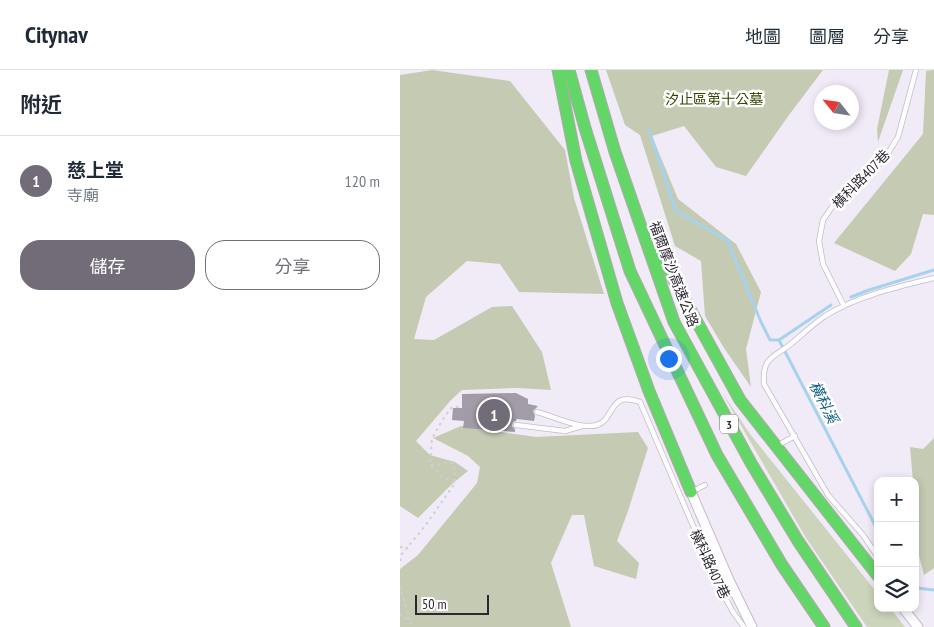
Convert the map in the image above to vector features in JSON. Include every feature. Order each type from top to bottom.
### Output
[{"type":"highway","points":[[558,70],[576,161],[617,303],[649,391],[691,492]]},
{"type":"highway","name":"3","points":[[569,70],[630,271],[717,455],[782,565],[824,627]]},
{"type":"highway","name":"福爾摩沙高速公路","points":[[592,70],[632,205],[674,322],[751,463],[798,541],[856,627]]},
{"type":"highway","points":[[632,205],[740,400],[874,571]]},
{"type":"street","points":[[691,492],[729,580],[752,627]]},
{"type":"street","points":[[906,612],[918,627]]},
{"type":"lane","name":"橫科路407巷","points":[[844,306],[823,264],[818,240],[823,220],[832,207],[885,158],[898,137],[916,70]]},
{"type":"lane","points":[[874,551],[863,535],[828,495],[764,384],[763,370],[770,358],[788,346],[814,324],[844,306],[884,291],[934,278]]},
{"type":"lane","name":"橫科路407巷","points":[[583,426],[598,425],[616,403],[622,400],[640,402],[718,584],[733,612],[744,627]]},
{"type":"lane","points":[[536,412],[583,426]]},
{"type":"lane","points":[[516,425],[566,431],[583,426]]},
{"type":"lane","points":[[782,444],[795,436]]},
{"type":"lane","points":[[680,498],[705,485]]},
{"type":"path","points":[[430,465],[432,438],[444,416],[452,407],[462,407]]},
{"type":"path","points":[[400,561],[401,554],[408,548],[455,483],[454,462],[430,465]]},
{"type":"path","points":[[430,465],[442,476],[455,483]]},
{"type":"path","points":[[400,547],[408,548]]},
{"type":"path","points":[[400,586],[411,627]]},
{"type":"path","points":[[400,614],[410,622]]},
{"type":"green space","points":[[432,70],[510,81],[565,150],[574,198],[604,294],[519,292],[500,264],[467,261],[426,297],[414,339],[434,340],[492,307],[512,306],[542,352],[551,390],[518,388],[462,390],[451,400],[416,441],[430,455],[455,462],[468,471],[418,518],[400,506],[400,75]]},
{"type":"green space","name":"汐止區第十公墓","points":[[606,70],[823,70],[746,176],[716,167],[684,126],[652,136],[678,199],[736,244],[761,292],[746,349],[751,387],[705,316],[701,261],[675,246],[640,135],[625,125]]},
{"type":"green space","points":[[889,70],[903,70],[878,142],[877,129]]},
{"type":"green space","points":[[934,70],[934,215],[923,214],[911,254],[895,271],[834,243],[923,134],[926,71]]},
{"type":"green space","points":[[721,391],[750,434],[874,589],[874,612],[893,612],[905,627],[867,627],[806,538]]},
{"type":"green space","points":[[461,426],[536,437],[638,432],[648,448],[617,541],[639,563],[636,579],[594,566],[584,515],[572,515],[551,563],[571,627],[400,627],[400,569],[418,555],[477,483],[480,467],[468,456],[433,438]]},
{"type":"green space","points":[[934,438],[934,568],[924,575],[919,556],[919,477],[913,477],[910,447],[923,449]]},
{"type":"building","points":[[516,393],[528,399],[528,404],[538,406],[533,411],[534,421],[517,419],[513,422],[512,426],[515,432],[463,428],[464,421],[452,420],[453,408],[462,408],[462,394]]},
{"type":"waterway","points":[[649,130],[676,211],[727,240],[770,340],[779,340]]},
{"type":"waterway","name":"橫科溪","points":[[851,297],[934,270]]},
{"type":"waterway","name":"橫科溪","points":[[831,305],[779,340],[874,523]]},
{"type":"waterway","name":"橫科溪","points":[[919,588],[934,590]]},
{"type":"traffic: fast","points":[[558,70],[576,161],[617,303],[649,391],[691,492]]},
{"type":"traffic: fast","points":[[569,70],[585,128],[630,271],[717,455],[782,565],[824,627]]},
{"type":"traffic: fast","points":[[591,70],[615,152],[674,322],[751,463],[798,541],[856,627]]},
{"type":"traffic: fast","points":[[659,253],[740,400],[874,571]]},
{"type":"place","name":"慈上堂","points":[[494,415]]}]
